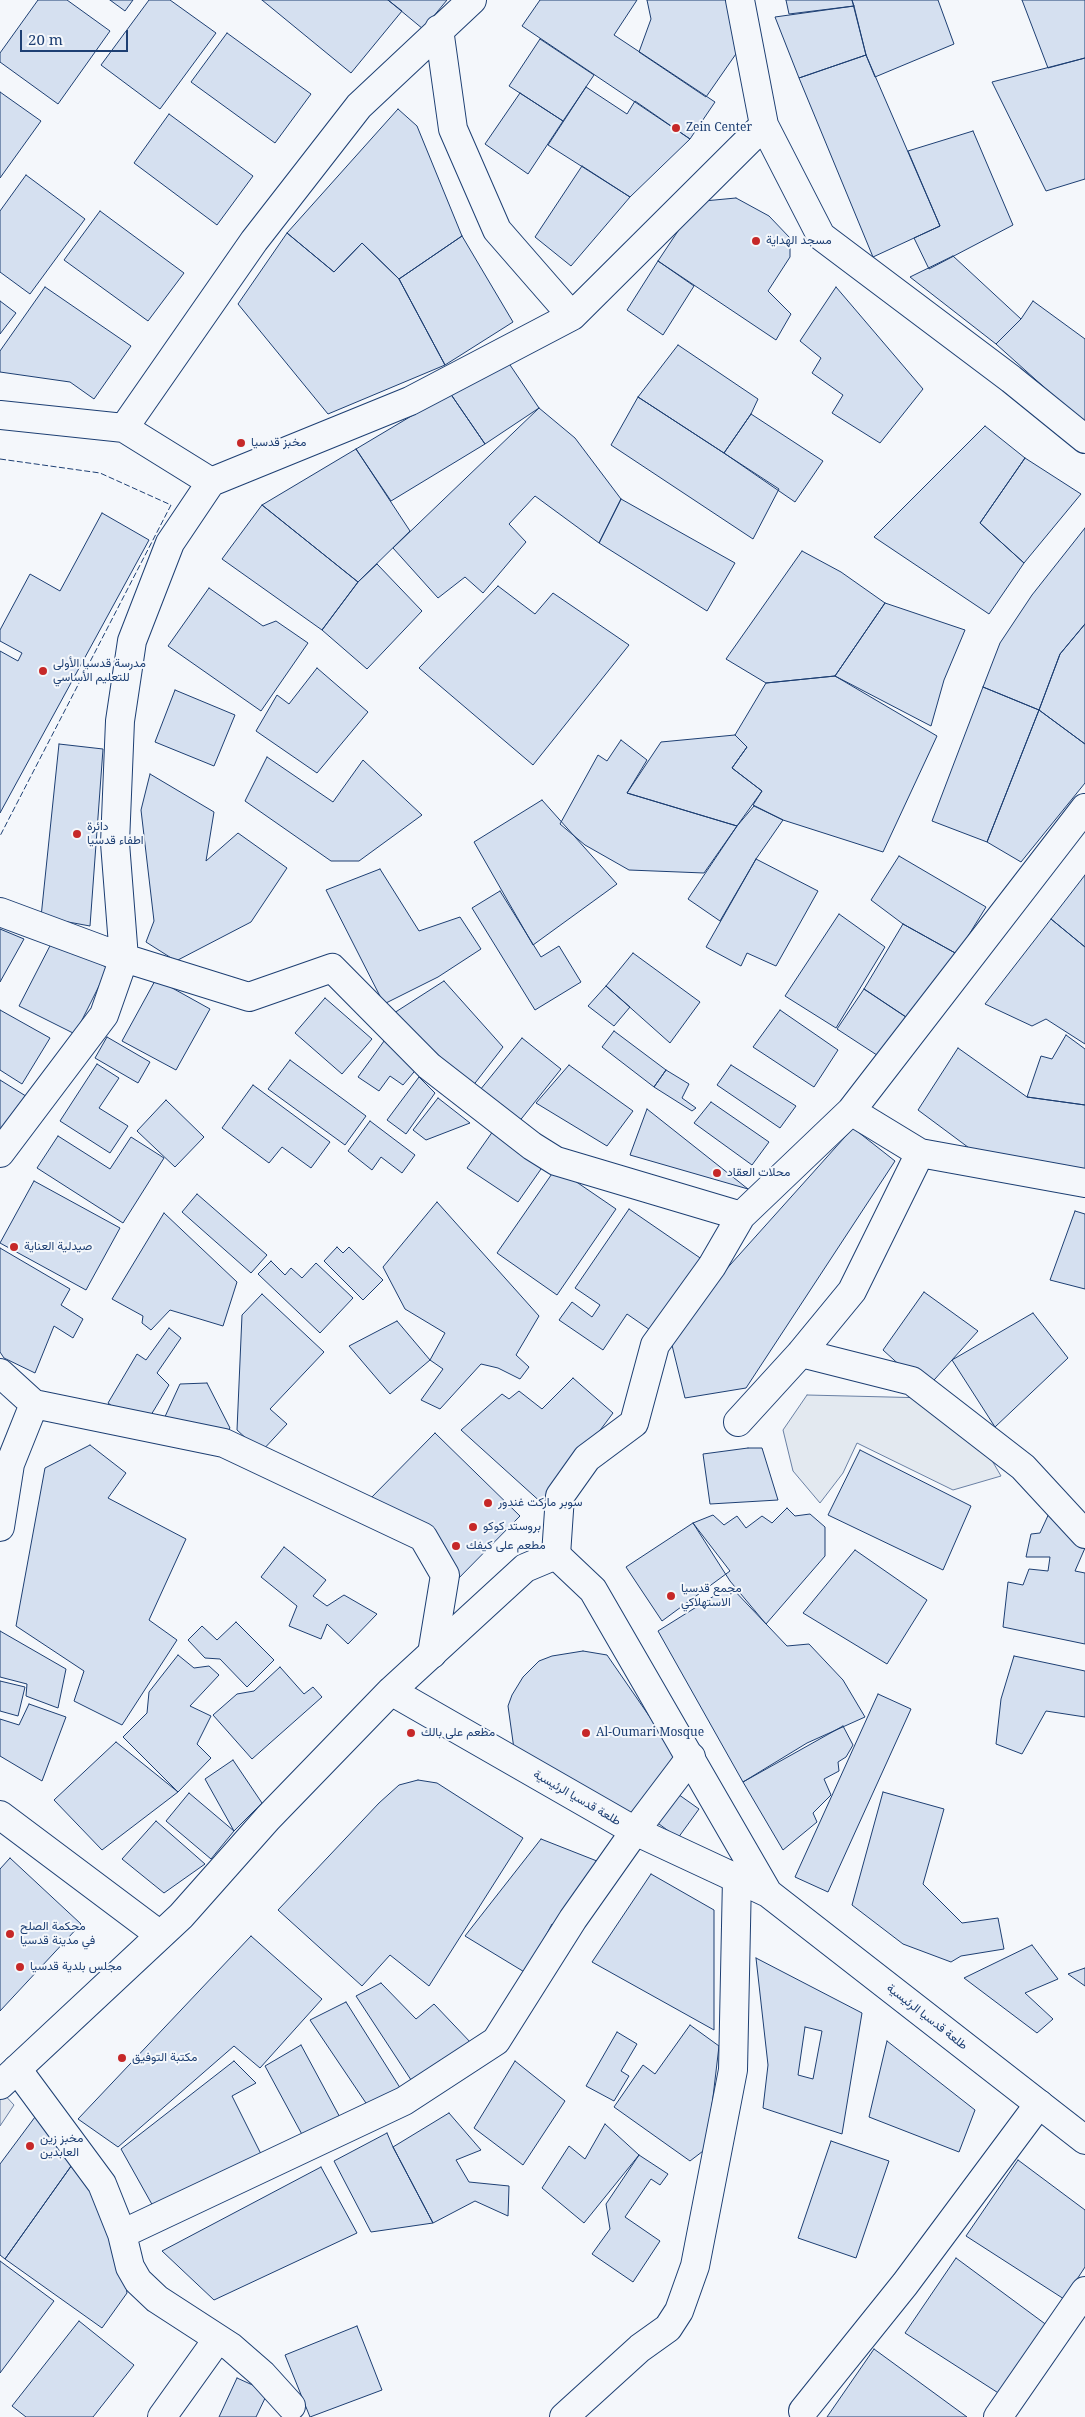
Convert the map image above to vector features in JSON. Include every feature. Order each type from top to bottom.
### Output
[{"type":"street","points":[[124,428],[254,240],[359,106],[472,0]]},
{"type":"street","points":[[740,0],[764,125],[821,236],[1011,379],[1085,439]]},
{"type":"street","points":[[439,29],[453,129],[497,230],[572,316]]},
{"type":"street","points":[[0,1153],[104,1016],[124,958],[116,843],[120,722],[132,641],[170,543],[211,482],[410,401],[572,316],[764,125]]},
{"type":"street","points":[[0,415],[124,428],[211,482]]},
{"type":"street","points":[[291,2406],[262,2374],[231,2347],[217,2340],[157,2299],[138,2281],[130,2267],[122,2234],[102,2184],[8,2077],[180,1916],[268,1818],[391,1691],[525,1568],[556,1555],[560,1496],[587,1458],[634,1423],[655,1345],[712,1266],[741,1216],[851,1111],[1085,808]]},
{"type":"street","points":[[0,912],[124,958],[249,996],[332,968],[429,1066],[532,1146],[556,1161],[741,1216]]},
{"type":"street","points":[[851,1111],[920,1154],[1085,1183]]},
{"type":"street","points":[[738,1422],[801,1353],[852,1292],[920,1154]]},
{"type":"street","points":[[801,1353],[912,1381],[1023,1467],[1085,1534]]},
{"type":"street","points":[[0,1373],[34,1404],[224,1443],[423,1537],[445,1575],[432,1654]]},
{"type":"street","points":[[0,1527],[5,1464],[34,1404]]},
{"type":"street","name":"طلعة قدسيا الرئيسية","points":[[556,1555],[592,1590],[691,1757],[768,1893]]},
{"type":"street","name":"طلعة قدسيا الرئيسية","points":[[391,1691],[635,1831],[768,1893],[1085,2140]]},
{"type":"street","points":[[122,2234],[404,2101],[496,2041],[573,1919],[635,1831],[691,1757]]},
{"type":"street","points":[[0,1815],[160,1935]]},
{"type":"street","points":[[564,2417],[640,2348],[668,2328],[679,2311],[695,2266],[733,2070],[737,1878]]},
{"type":"street","points":[[803,2411],[905,2284],[1039,2104]]},
{"type":"street","points":[[998,2417],[1085,2291]]},
{"type":"street","points":[[162,2417],[217,2340]]},
{"type":"shaded area","points":[[807,1395],[929,1398],[983,1445],[1001,1476],[953,1490],[857,1443],[843,1473],[820,1503],[793,1471],[783,1430]]},
{"type":"shaded area","points":[[0,2090],[14,2105],[0,2126]]},
{"type":"building","points":[[38,0],[67,0],[110,31],[58,104],[0,62],[0,53]]},
{"type":"building","points":[[110,0],[133,0],[125,11]]},
{"type":"building","points":[[149,0],[170,0],[216,33],[160,109],[101,65]]},
{"type":"building","points":[[262,0],[388,0],[402,11],[351,73]]},
{"type":"building","points":[[388,0],[447,0],[423,29]]},
{"type":"building","points":[[540,0],[637,0],[614,35],[715,102],[690,139],[522,26]]},
{"type":"building","points":[[647,0],[727,0],[738,51],[706,97],[639,52],[651,19]]},
{"type":"building","points":[[786,0],[852,0],[854,6],[789,14]]},
{"type":"building","points":[[852,0],[938,0],[954,44],[875,77],[866,55]]},
{"type":"building","points":[[1022,0],[1085,0],[1085,58],[1048,68]]},
{"type":"building","points":[[854,6],[866,55],[799,78],[775,17]]},
{"type":"building","points":[[227,33],[311,94],[275,143],[191,82]]},
{"type":"building","points":[[540,39],[594,75],[563,121],[509,86]]},
{"type":"building","points":[[866,55],[940,226],[873,257],[799,78]]},
{"type":"building","points":[[1085,58],[1085,179],[1046,191],[992,82]]},
{"type":"building","points":[[586,87],[627,114],[635,101],[690,139],[630,197],[548,145]]},
{"type":"building","points":[[0,92],[41,121],[0,178]]},
{"type":"building","points":[[520,93],[563,121],[528,174],[485,144]]},
{"type":"building","points":[[398,109],[417,126],[462,236],[399,279],[362,243],[334,272],[287,233]]},
{"type":"building","points":[[169,114],[253,176],[217,225],[134,163]]},
{"type":"building","points":[[973,131],[1013,225],[929,269],[914,238],[940,226],[908,151]]},
{"type":"building","points":[[582,166],[630,197],[571,266],[535,237]]},
{"type":"building","points":[[26,175],[85,219],[30,294],[0,272],[0,211]]},
{"type":"building","points":[[736,198],[769,216],[790,238],[790,257],[768,291],[791,314],[776,340],[658,261],[690,213],[704,201]]},
{"type":"building","points":[[100,211],[184,273],[148,321],[64,260]]},
{"type":"building","points":[[287,233],[334,272],[362,243],[399,279],[445,365],[328,414],[238,304]]},
{"type":"building","points":[[462,236],[513,322],[445,365],[399,279]]},
{"type":"building","points":[[953,256],[1021,319],[996,344],[910,277]]},
{"type":"building","points":[[658,261],[694,286],[663,335],[627,310]]},
{"type":"building","points":[[45,287],[131,346],[94,399],[70,382],[0,372],[0,351]]},
{"type":"building","points":[[836,287],[923,389],[880,443],[832,413],[843,395],[812,373],[821,358],[800,341]]},
{"type":"building","points":[[0,301],[16,313],[0,334]]},
{"type":"building","points":[[1033,301],[1085,339],[1085,424],[996,344],[1021,319]]},
{"type":"building","points":[[678,345],[758,399],[751,414],[724,453],[638,397]]},
{"type":"building","points":[[506,359],[539,408],[485,444],[450,393]]},
{"type":"building","points":[[450,393],[485,444],[391,501],[356,449]]},
{"type":"building","points":[[638,397],[779,489],[753,539],[611,445]]},
{"type":"building","points":[[539,408],[575,438],[621,499],[599,543],[535,496],[509,524],[526,542],[483,593],[465,577],[438,598],[393,548]]},
{"type":"building","points":[[751,414],[823,461],[795,502],[724,453]]},
{"type":"building","points":[[985,426],[1025,458],[980,523],[1024,563],[989,614],[874,537]]},
{"type":"building","points":[[356,449],[410,531],[358,582],[262,505]]},
{"type":"building","points":[[1025,458],[1081,494],[1024,563],[980,523]]},
{"type":"building","points":[[621,499],[735,563],[707,611],[599,543]]},
{"type":"building","points":[[262,505],[358,582],[322,630],[222,559]]},
{"type":"building","points":[[102,513],[149,540],[0,813],[0,651],[18,661],[22,653],[0,641],[0,630],[30,574],[60,591]]},
{"type":"building","points":[[1085,528],[1085,624],[1060,654],[1039,710],[983,687],[1000,643],[1032,595]]},
{"type":"building","points":[[802,551],[841,572],[885,603],[835,676],[766,683],[726,659]]},
{"type":"building","points":[[377,564],[422,611],[367,669],[322,630],[358,582]]},
{"type":"building","points":[[498,586],[535,614],[553,593],[629,645],[533,765],[419,668]]},
{"type":"building","points":[[209,588],[263,626],[276,621],[308,643],[261,711],[168,646]]},
{"type":"building","points":[[885,603],[965,630],[944,680],[931,726],[835,676]]},
{"type":"building","points":[[1085,624],[1085,744],[1039,710],[1060,654]]},
{"type":"building","points":[[317,668],[368,712],[317,773],[256,731],[277,695],[289,704]]},
{"type":"building","points":[[835,676],[937,736],[883,852],[783,820],[753,805],[762,791],[732,768],[747,747],[735,735],[766,683]]},
{"type":"building","points":[[983,687],[1039,710],[987,842],[932,821]]},
{"type":"building","points":[[175,690],[235,715],[214,766],[155,742]]},
{"type":"building","points":[[1039,710],[1085,744],[1085,783],[1021,862],[987,842]]},
{"type":"building","points":[[735,735],[747,747],[732,768],[762,791],[737,826],[627,793],[661,742]]},
{"type":"building","points":[[621,740],[647,760],[627,793],[737,826],[704,873],[629,870],[585,845],[560,824],[598,755],[607,761]]},
{"type":"building","points":[[59,744],[103,749],[90,926],[41,917]]},
{"type":"building","points":[[267,757],[333,802],[363,760],[422,815],[359,861],[331,861],[245,801]]},
{"type":"building","points":[[150,774],[214,812],[206,861],[238,833],[287,868],[251,922],[176,961],[146,942],[154,921],[141,810]]},
{"type":"building","points":[[542,800],[617,884],[533,945],[474,842]]},
{"type":"building","points":[[754,806],[783,820],[756,859],[720,921],[688,899],[737,826]]},
{"type":"building","points":[[899,856],[986,907],[957,954],[903,924],[871,900]]},
{"type":"building","points":[[756,859],[818,891],[776,966],[747,953],[741,966],[706,947]]},
{"type":"building","points":[[380,869],[419,931],[460,917],[481,949],[438,977],[384,1004],[326,890]]},
{"type":"building","points":[[1085,875],[1085,947],[1051,919]]},
{"type":"building","points":[[500,891],[541,957],[559,946],[581,982],[535,1010],[472,908]]},
{"type":"building","points":[[839,914],[885,947],[836,1028],[785,996]]},
{"type":"building","points":[[1051,919],[1085,947],[1085,1044],[1046,1019],[1032,1026],[985,1004]]},
{"type":"building","points":[[903,924],[957,954],[912,1021],[864,989]]},
{"type":"building","points":[[0,929],[24,939],[0,982]]},
{"type":"building","points":[[53,940],[108,968],[75,1034],[19,1006]]},
{"type":"building","points":[[633,953],[700,1002],[670,1043],[606,986]]},
{"type":"building","points":[[156,979],[210,1009],[176,1070],[122,1041]]},
{"type":"building","points":[[444,981],[503,1047],[472,1087],[394,1013]]},
{"type":"building","points":[[606,986],[630,1007],[614,1026],[588,1006]]},
{"type":"building","points":[[864,989],[912,1021],[883,1059],[837,1029]]},
{"type":"building","points":[[325,998],[372,1039],[342,1074],[295,1033]]},
{"type":"building","points":[[0,1010],[50,1038],[22,1084],[0,1070]]},
{"type":"building","points":[[780,1010],[838,1050],[814,1087],[753,1047]]},
{"type":"building","points":[[614,1031],[666,1070],[654,1087],[602,1047]]},
{"type":"building","points":[[1066,1035],[1085,1049],[1085,1105],[1027,1097],[1041,1056],[1052,1059]]},
{"type":"building","points":[[107,1037],[150,1062],[138,1083],[95,1058]]},
{"type":"building","points":[[387,1037],[419,1066],[403,1085],[390,1076],[379,1091],[358,1077]]},
{"type":"building","points":[[522,1038],[561,1069],[518,1123],[476,1095]]},
{"type":"building","points":[[958,1048],[1027,1097],[1085,1105],[1085,1175],[992,1165],[918,1110]]},
{"type":"building","points":[[290,1060],[366,1116],[345,1145],[268,1089]]},
{"type":"building","points":[[97,1064],[119,1078],[99,1108],[128,1126],[110,1153],[60,1121]]},
{"type":"building","points":[[569,1065],[633,1111],[607,1146],[536,1103]]},
{"type":"building","points":[[731,1065],[796,1106],[780,1128],[717,1085]]},
{"type":"building","points":[[666,1070],[689,1084],[682,1098],[696,1108],[692,1111],[654,1087]]},
{"type":"building","points":[[419,1077],[435,1093],[406,1134],[387,1120]]},
{"type":"building","points":[[0,1080],[29,1098],[0,1139]]},
{"type":"building","points":[[253,1085],[330,1142],[311,1168],[282,1147],[269,1163],[222,1128]]},
{"type":"building","points":[[438,1098],[470,1123],[426,1140],[413,1130]]},
{"type":"building","points":[[166,1100],[204,1137],[175,1167],[137,1131]]},
{"type":"building","points":[[711,1102],[769,1142],[752,1165],[694,1123]]},
{"type":"building","points":[[647,1109],[748,1189],[630,1155]]},
{"type":"building","points":[[370,1121],[415,1155],[402,1173],[381,1157],[372,1170],[348,1151]]},
{"type":"building","points":[[498,1124],[548,1159],[518,1202],[467,1168]]},
{"type":"building","points":[[853,1128],[895,1161],[746,1388],[685,1398],[669,1333]]},
{"type":"building","points":[[58,1136],[110,1169],[131,1137],[164,1158],[123,1223],[37,1168]]},
{"type":"building","points":[[556,1168],[616,1209],[557,1295],[497,1253]]},
{"type":"building","points":[[34,1181],[120,1228],[86,1290],[0,1243]]},
{"type":"building","points":[[197,1194],[267,1255],[251,1273],[182,1212]]},
{"type":"building","points":[[437,1202],[539,1316],[516,1355],[529,1367],[520,1379],[498,1368],[481,1364],[440,1409],[421,1400],[443,1369],[430,1360],[445,1333],[405,1309],[383,1267]]},
{"type":"building","points":[[629,1209],[706,1262],[656,1334],[627,1314],[603,1350],[559,1320],[572,1302],[592,1317],[600,1305],[575,1288]]},
{"type":"building","points":[[1075,1211],[1085,1214],[1085,1289],[1050,1280]]},
{"type":"building","points":[[164,1213],[237,1282],[223,1326],[170,1310],[151,1330],[142,1323],[143,1316],[112,1299]]},
{"type":"building","points":[[337,1247],[343,1253],[349,1247],[383,1280],[363,1300],[324,1261]]},
{"type":"building","points":[[0,1248],[70,1289],[61,1305],[83,1319],[73,1338],[54,1326],[35,1373],[4,1358],[0,1352]]},
{"type":"building","points":[[271,1261],[285,1275],[291,1268],[302,1278],[316,1263],[353,1298],[320,1333],[258,1274]]},
{"type":"building","points":[[924,1292],[978,1331],[926,1389],[883,1350]]},
{"type":"building","points":[[262,1294],[324,1352],[270,1409],[287,1424],[261,1452],[237,1430],[242,1315]]},
{"type":"building","points":[[1033,1313],[1068,1358],[995,1427],[952,1360]]},
{"type":"building","points":[[397,1321],[430,1360],[390,1394],[349,1346]]},
{"type":"building","points":[[169,1328],[181,1338],[157,1373],[169,1385],[151,1415],[122,1413],[108,1403],[137,1354],[146,1360]]},
{"type":"building","points":[[573,1378],[613,1413],[544,1505],[461,1430],[502,1394],[509,1399],[519,1391],[542,1409]]},
{"type":"building","points":[[207,1383],[230,1428],[225,1434],[163,1421],[180,1384]]},
{"type":"building","points":[[435,1433],[520,1516],[451,1586],[433,1538],[367,1502]]},
{"type":"building","points":[[90,1445],[126,1473],[108,1498],[186,1539],[149,1620],[177,1640],[122,1725],[74,1701],[84,1671],[16,1626],[45,1468]]},
{"type":"building","points":[[762,1448],[778,1500],[710,1504],[703,1454]]},
{"type":"building","points":[[860,1450],[971,1506],[943,1570],[828,1515]]},
{"type":"building","points":[[787,1508],[795,1516],[810,1514],[825,1527],[825,1556],[766,1624],[730,1581],[693,1523],[713,1515],[724,1525],[737,1516],[746,1528],[762,1516],[772,1523]]},
{"type":"building","points":[[1051,1509],[1085,1548],[1075,1571],[1085,1573],[1085,1644],[1003,1627],[1008,1582],[1023,1585],[1029,1569],[1048,1571],[1050,1557],[1026,1557],[1031,1534],[1040,1533]]},
{"type":"building","name":"مجمع قدسيا الاستهلاكي","points":[[693,1523],[730,1571],[662,1621],[626,1567]]},
{"type":"building","points":[[284,1547],[326,1580],[313,1596],[327,1606],[344,1595],[377,1614],[348,1644],[327,1624],[321,1639],[289,1626],[297,1606],[261,1577]]},
{"type":"building","points":[[855,1550],[927,1600],[887,1664],[803,1613]]},
{"type":"building","points":[[730,1586],[787,1646],[809,1644],[843,1680],[865,1717],[807,1743],[743,1782],[658,1631]]},
{"type":"building","points":[[236,1622],[274,1660],[247,1687],[220,1659],[205,1658],[188,1640],[202,1626],[217,1640]]},
{"type":"building","points":[[0,1631],[66,1669],[58,1708],[26,1696],[27,1684],[0,1677]]},
{"type":"building","name":"Al-Oumari Mosque","points":[[583,1651],[607,1655],[681,1762],[636,1819],[514,1749],[508,1706],[512,1695],[523,1677],[539,1661],[552,1656]]},
{"type":"building","points":[[178,1655],[194,1668],[209,1666],[219,1675],[190,1706],[211,1716],[197,1744],[211,1758],[178,1792],[123,1737],[147,1713],[149,1692]]},
{"type":"building","points":[[1014,1656],[1085,1671],[1085,1717],[1046,1711],[1022,1754],[996,1744],[1001,1699]]},
{"type":"building","points":[[280,1667],[304,1694],[313,1687],[322,1697],[252,1759],[213,1715],[237,1694],[254,1691]]},
{"type":"building","points":[[0,1681],[25,1687],[18,1716],[0,1711]]},
{"type":"building","points":[[878,1694],[911,1709],[828,1892],[795,1877]]},
{"type":"building","points":[[29,1704],[66,1717],[42,1781],[0,1756],[0,1719],[19,1725]]},
{"type":"building","points":[[843,1726],[853,1745],[846,1757],[838,1762],[839,1771],[824,1779],[831,1795],[813,1813],[817,1822],[783,1850],[743,1782]]},
{"type":"building","points":[[116,1742],[178,1792],[102,1850],[54,1800]]},
{"type":"building","points":[[233,1760],[262,1803],[234,1831],[205,1779]]},
{"type":"building","points":[[418,1780],[437,1783],[523,1838],[429,1986],[390,1955],[362,1986],[278,1910],[379,1803],[399,1785]]},
{"type":"building","points":[[675,1792],[699,1809],[678,1838],[655,1821]]},
{"type":"building","points":[[883,1792],[944,1809],[923,1884],[962,1923],[998,1918],[1004,1949],[961,1956],[951,1962],[903,1944],[852,1905]]},
{"type":"building","points":[[189,1793],[234,1831],[211,1859],[166,1821]]},
{"type":"building","points":[[156,1821],[205,1864],[164,1893],[122,1859]]},
{"type":"building","points":[[541,1839],[602,1863],[562,1929],[552,1924],[526,1973],[465,1936]]},
{"type":"building","name":"مجلس بلدية قدسيا","points":[[10,1858],[81,1924],[0,2011],[0,1869]]},
{"type":"building","points":[[651,1874],[714,1910],[714,2030],[592,1962]]},
{"type":"building","points":[[251,1936],[322,1999],[260,2068],[234,2046],[118,2147],[78,2119]]},
{"type":"building","points":[[1032,1945],[1058,1979],[1025,1993],[1053,2019],[1037,2033],[964,1978]]},
{"type":"building","points":[[756,1958],[862,2013],[842,2134],[763,2108],[768,2065]],"holes":[[[805,2027],[822,2031],[813,2079],[798,2075]]]},
{"type":"building","points":[[1085,1968],[1085,1986],[1068,1974]]},
{"type":"building","points":[[381,1983],[416,2019],[434,2004],[472,2044],[415,2086],[356,1996]]},
{"type":"building","points":[[346,2002],[404,2094],[372,2112],[310,2020]]},
{"type":"building","points":[[690,2025],[719,2046],[707,2148],[690,2161],[614,2107],[643,2065],[655,2074]]},
{"type":"building","points":[[617,2032],[637,2044],[621,2071],[629,2076],[614,2101],[586,2086]]},
{"type":"building","points":[[887,2041],[975,2110],[959,2152],[869,2117]]},
{"type":"building","points":[[301,2045],[343,2123],[305,2140],[265,2066]]},
{"type":"building","points":[[234,2061],[256,2083],[232,2096],[266,2164],[154,2208],[121,2149]]},
{"type":"building","points":[[515,2061],[565,2101],[523,2165],[474,2128]]},
{"type":"building","points":[[449,2113],[481,2150],[456,2160],[469,2182],[509,2186],[508,2216],[475,2201],[433,2223],[393,2147]]},
{"type":"building","points":[[35,2117],[74,2162],[5,2259],[0,2255],[0,2164]]},
{"type":"building","points":[[605,2124],[639,2155],[584,2223],[542,2188],[569,2146],[585,2159]]},
{"type":"building","points":[[387,2133],[433,2223],[371,2232],[334,2161]]},
{"type":"building","points":[[831,2141],[889,2161],[856,2258],[798,2238]]},
{"type":"building","points":[[639,2155],[668,2174],[660,2185],[651,2179],[625,2217],[660,2241],[633,2282],[592,2254],[610,2229],[606,2204]]},
{"type":"building","points":[[1018,2160],[1085,2210],[1085,2267],[1064,2299],[966,2236]]},
{"type":"building","points":[[74,2162],[119,2245],[127,2293],[102,2328],[5,2259]]},
{"type":"building","points":[[321,2167],[357,2233],[214,2300],[162,2251]]},
{"type":"building","points":[[956,2258],[1048,2326],[1003,2396],[905,2333]]},
{"type":"building","points":[[0,2261],[54,2301],[0,2373]]},
{"type":"building","points":[[79,2321],[134,2365],[93,2417],[26,2417],[12,2406]]},
{"type":"building","points":[[357,2326],[382,2390],[310,2417],[285,2355]]},
{"type":"building","points":[[874,2349],[967,2417],[827,2417]]},
{"type":"building","points":[[237,2378],[268,2392],[256,2417],[219,2417]]},
{"type":"fence","points":[[0,459],[100,473],[171,505],[0,836]]},
{"type":"place","name":"Zein Center","points":[[676,128]]},
{"type":"place","name":"مسجد الهداية","points":[[756,241]]},
{"type":"place","name":"مخبز قدسيا","points":[[241,443]]},
{"type":"place","name":"مدرسة قدسيا الأولى للتعليم الأساسي","points":[[43,671]]},
{"type":"place","name":"دائرة اطفاء قدسيا","points":[[77,834]]},
{"type":"place","name":"محلات العقاد","points":[[717,1173]]},
{"type":"place","name":"صيدلية العناية","points":[[14,1247]]},
{"type":"place","name":"سوبر ماركت غندور","points":[[488,1503]]},
{"type":"place","name":"بروستد كوكو","points":[[473,1527]]},
{"type":"place","name":"مطعم على كيفك","points":[[456,1546]]},
{"type":"place","name":"مجمع قدسيا الاستهلاكي","points":[[671,1596]]},
{"type":"place","name":"مطعم على بالك","points":[[411,1733]]},
{"type":"place","name":"Al-Oumari Mosque","points":[[586,1733]]},
{"type":"place","name":"محكمة الصلح في مدينة قدسيا","points":[[10,1934]]},
{"type":"place","name":"مجلس بلدية قدسيا","points":[[20,1967]]},
{"type":"place","name":"مكتبة التوفيق","points":[[122,2058]]},
{"type":"place","name":"مخبز زين العابدين","points":[[30,2146]]}]
